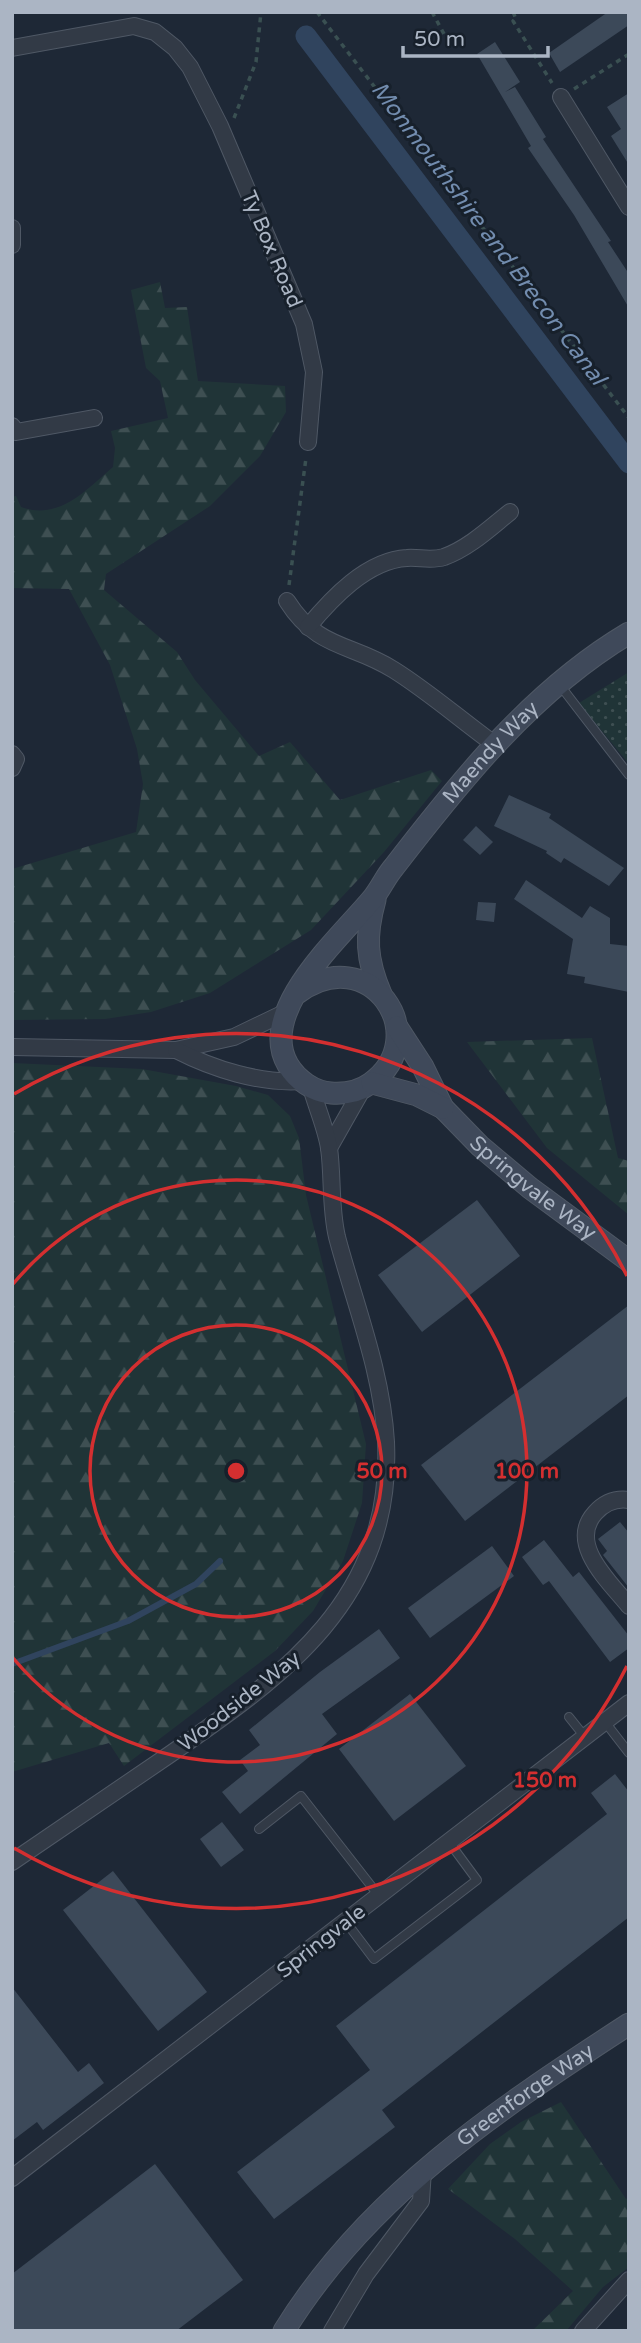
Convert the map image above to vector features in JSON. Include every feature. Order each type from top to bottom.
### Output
[{"type":"street","name":"Ty Box Road","points":[[12,48],[134,26],[155,32],[175,48],[190,67],[226,139],[304,324],[314,372],[309,442]]},
{"type":"street","points":[[561,97],[629,206]]},
{"type":"street","points":[[12,228],[12,245]]},
{"type":"street","points":[[12,426],[16,432],[94,418]]},
{"type":"street","points":[[308,627],[324,607],[368,572],[388,562],[407,558],[442,557],[466,546],[510,512]]},
{"type":"street","points":[[287,601],[308,627],[328,642],[394,669],[494,744]]},
{"type":"street","name":"Maendy Way","points":[[306,1084],[284,1059],[280,1045],[284,1013],[319,961],[376,895],[392,869],[494,744],[559,684],[602,649],[629,633]]},
{"type":"street","points":[[12,754],[16,760],[12,768]]},
{"type":"street","name":"Maendy Way","points":[[376,895],[368,927],[369,967],[397,1027]]},
{"type":"street","name":"Maendy Way","points":[[296,994],[311,983],[329,977],[348,977],[366,983],[381,995]]},
{"type":"street","points":[[12,1046],[176,1050],[234,1037],[284,1013]]},
{"type":"street","points":[[329,1148],[367,1086],[392,1058],[397,1027]]},
{"type":"street","name":"Springvale Way","points":[[397,1027],[423,1067],[443,1108],[480,1146],[530,1188],[629,1261]]},
{"type":"street","points":[[176,1050],[198,1062],[278,1083],[306,1084],[328,1093],[345,1093],[367,1086]]},
{"type":"street","name":"Woodside Way","points":[[12,1862],[267,1685],[318,1637],[340,1610],[359,1578],[375,1539],[382,1508],[386,1441],[368,1339],[337,1235],[331,1195],[329,1148],[306,1084]]},
{"type":"street","name":"Springvale Way","points":[[367,1086],[417,1095],[443,1108]]},
{"type":"street","points":[[629,1500],[610,1501],[600,1507],[591,1517],[586,1543],[594,1562],[629,1606]]},
{"type":"street","name":"Springvale","points":[[12,2179],[629,1703]]},
{"type":"street","name":"Greenforge Way","points":[[284,2331],[309,2291],[340,2251],[379,2209],[423,2170],[501,2110],[629,2024]]},
{"type":"street","points":[[332,2331],[366,2274],[421,2201],[423,2170]]},
{"type":"street","points":[[583,2331],[628,2281]]},
{"type":"lane","points":[[559,684],[629,775]]},
{"type":"lane","points":[[569,1717],[585,1737]]},
{"type":"lane","points":[[605,1722],[629,1753]]},
{"type":"lane","points":[[259,1829],[301,1796],[379,1896]]},
{"type":"lane","points":[[346,1922],[374,1959],[477,1880],[449,1842]]},
{"type":"path","points":[[226,139],[256,62],[261,12]]},
{"type":"path","points":[[317,12],[629,418]]},
{"type":"path","points":[[432,12],[444,34]]},
{"type":"path","points":[[513,12],[516,19],[513,21],[561,97],[629,54]]},
{"type":"path","points":[[287,601],[309,442]]},
{"type":"green space","points":[[160,282],[165,308],[187,307],[198,381],[285,386],[286,412],[260,456],[210,506],[106,574],[104,590],[177,652],[195,680],[259,756],[290,742],[340,800],[431,770],[442,781],[384,852],[311,930],[210,993],[151,1012],[105,1019],[12,1020],[12,869],[136,832],[143,784],[137,749],[110,665],[69,589],[12,588],[12,497],[16,496],[21,507],[35,510],[60,507],[113,467],[115,448],[111,431],[168,418],[160,381],[146,368],[131,290]]},
{"type":"green space","points":[[629,672],[629,764],[579,703]]},
{"type":"green space","points":[[592,1038],[618,1158],[629,1161],[629,1215],[547,1148],[467,1042]]},
{"type":"green space","points":[[12,1063],[142,1069],[236,1086],[268,1095],[290,1116],[299,1138],[306,1195],[366,1444],[362,1503],[343,1561],[313,1611],[275,1651],[124,1766],[109,1743],[12,1772]]},
{"type":"green space","points":[[561,2102],[626,2199],[629,2197],[629,2267],[603,2287],[566,2331],[532,2331],[573,2291],[515,2239],[448,2189],[490,2144],[521,2122]]},
{"type":"building","points":[[608,12],[629,12],[629,25],[560,72],[549,53]]},
{"type":"building","points":[[495,42],[520,82],[505,92],[515,87],[546,137],[543,139],[611,241],[608,242],[629,274],[629,308],[574,215],[528,148],[531,146],[477,54]]},
{"type":"building","points":[[629,93],[629,165],[611,136],[621,129],[607,107]]},
{"type":"building","points":[[509,795],[551,814],[549,818],[624,868],[609,886],[564,858],[561,863],[546,853],[547,851],[494,826]]},
{"type":"building","points":[[476,826],[493,842],[480,855],[463,840]]},
{"type":"building","points":[[526,880],[582,918],[590,906],[610,918],[610,944],[629,946],[629,992],[584,983],[585,977],[567,974],[573,939],[514,899]]},
{"type":"building","points":[[478,902],[496,903],[494,922],[476,920]]},
{"type":"building","points":[[477,1200],[520,1256],[422,1332],[378,1275]]},
{"type":"building","points":[[629,1305],[629,1395],[465,1521],[421,1465]]},
{"type":"building","points":[[620,1522],[629,1533],[629,1588],[603,1555],[607,1551],[598,1539]]},
{"type":"building","points":[[544,1540],[573,1577],[579,1572],[629,1636],[629,1648],[610,1662],[549,1581],[543,1585],[522,1557]]},
{"type":"building","points":[[492,1546],[514,1576],[430,1638],[408,1608]]},
{"type":"building","points":[[379,1629],[400,1658],[322,1714],[337,1734],[240,1814],[222,1792],[248,1771],[240,1760],[260,1745],[249,1730],[320,1672]]},
{"type":"building","points":[[410,1694],[466,1766],[394,1821],[339,1749]]},
{"type":"building","points":[[615,1774],[629,1792],[629,1917],[382,2110],[395,2127],[274,2219],[237,2172],[370,2070],[336,2026],[607,1814],[591,1793]]},
{"type":"building","points":[[222,1822],[244,1850],[221,1867],[200,1839]]},
{"type":"building","points":[[113,1871],[207,1992],[158,2031],[63,1910]]},
{"type":"building","points":[[12,1987],[78,2072],[89,2063],[104,2083],[43,2130],[37,2122],[12,2141]]},
{"type":"building","points":[[155,2164],[243,2280],[176,2331],[12,2331],[12,2274]]},
{"type":"waterway","name":"Monmouthshire and Brecon Canal","points":[[306,36],[629,463]]},
{"type":"waterway","points":[[12,1664],[128,1621],[196,1584],[220,1561]]}]
